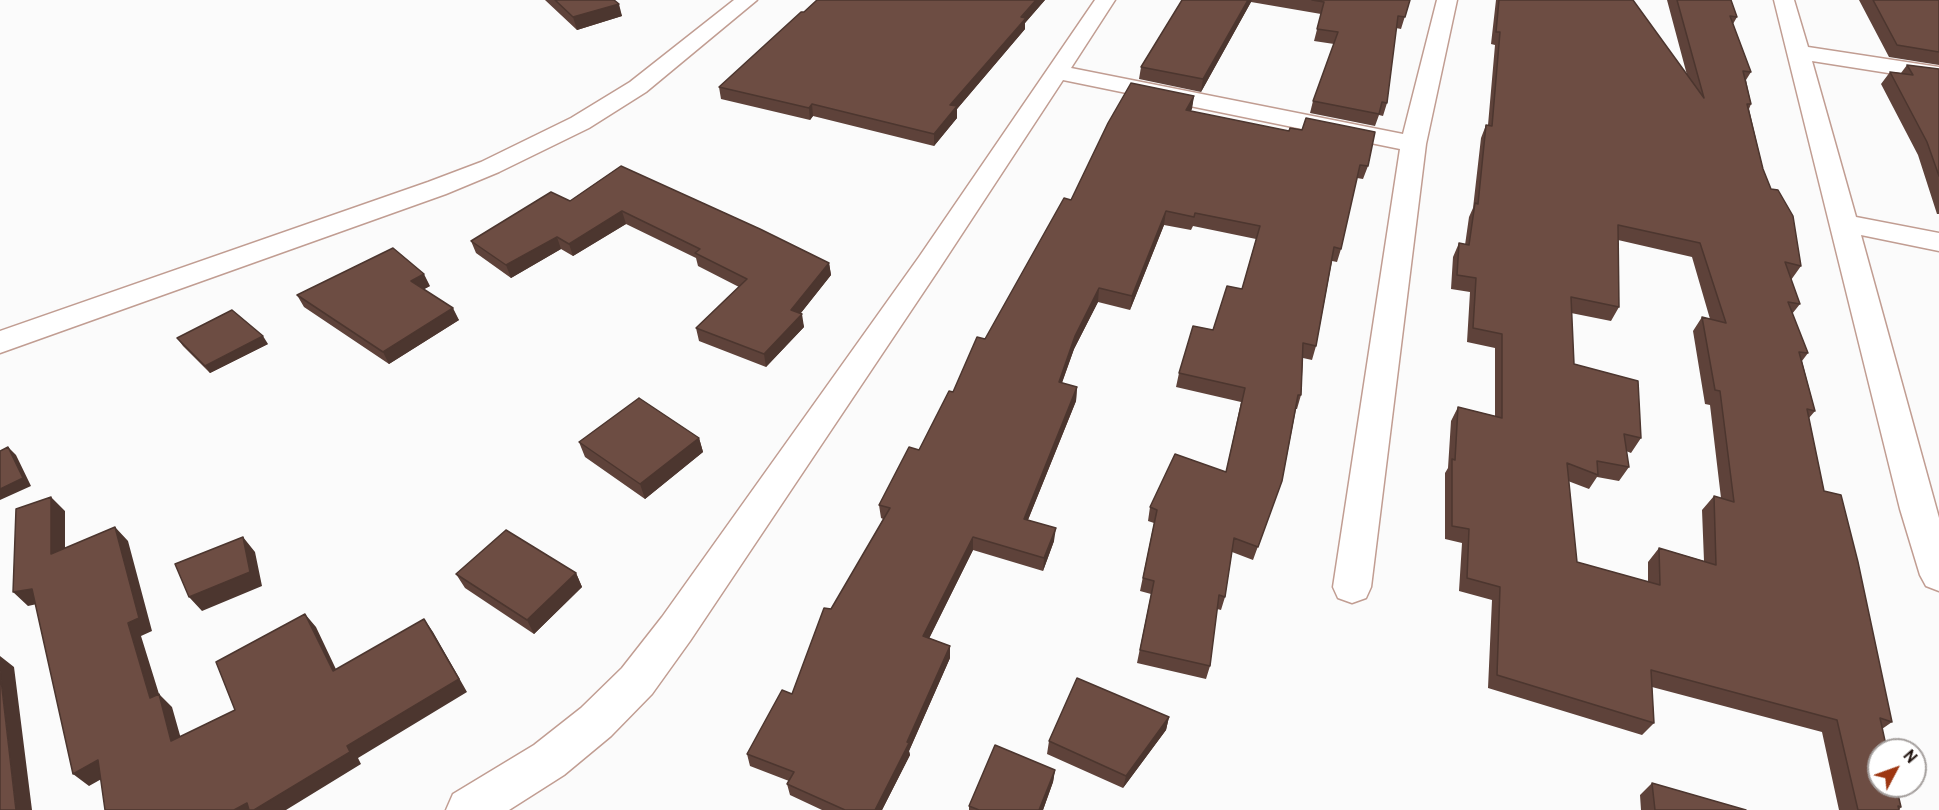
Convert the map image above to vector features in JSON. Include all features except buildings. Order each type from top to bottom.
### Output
[{"type":"street","points":[[0,342],[438,188],[490,167],[580,123],[638,87],[747,0]]},
{"type":"street","points":[[469,810],[549,760],[596,722],[637,681],[683,619],[922,273],[1105,0]]},
{"type":"street","points":[[1352,587],[1413,144],[1447,0]]},
{"type":"street","points":[[1784,0],[1844,223],[1928,511],[1939,575]]},
{"type":"street","points":[[1798,52],[1939,74]]},
{"type":"street","points":[[1057,72],[1413,144]]},
{"type":"street","points":[[1844,223],[1939,242]]}]
